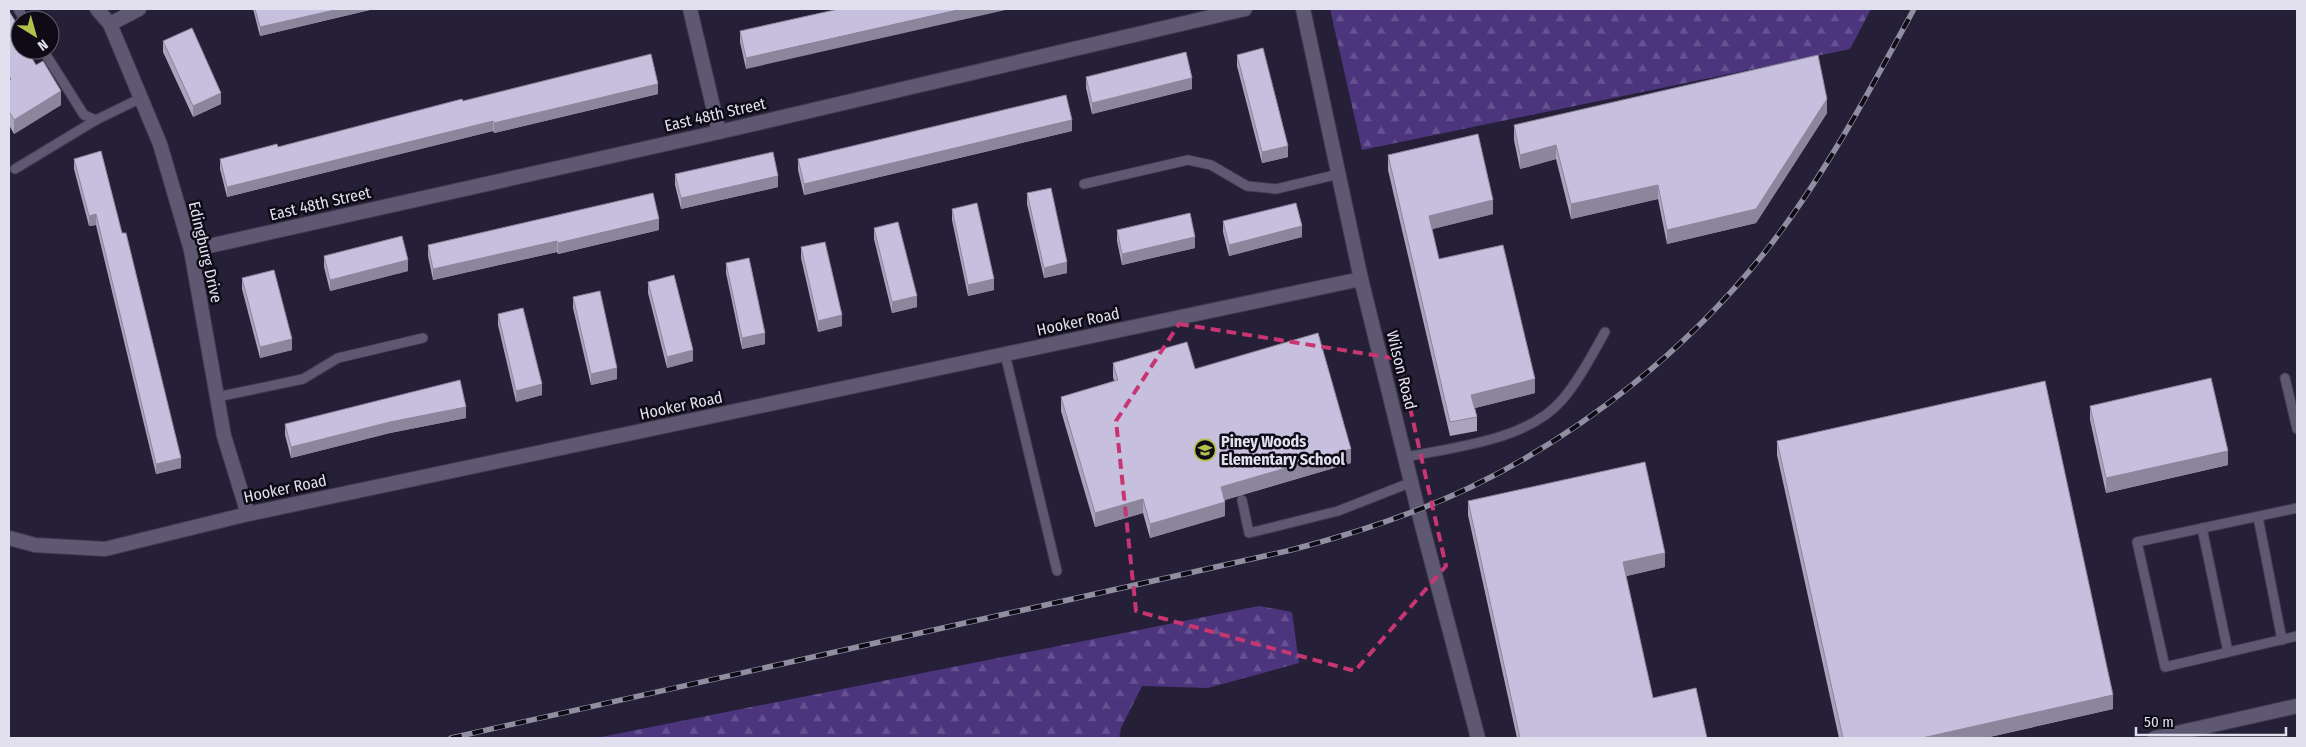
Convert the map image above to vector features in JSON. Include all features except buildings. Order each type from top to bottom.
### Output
[{"type":"street","name":"Edingburg Drive","points":[[97,9],[110,24],[160,144],[191,250],[224,436],[248,514]]},
{"type":"street","points":[[110,24],[139,9]]},
{"type":"street","points":[[690,9],[719,132]]},
{"type":"street","name":"East 48th Street","points":[[191,250],[719,132],[1245,9]]},
{"type":"street","name":"Wilson Road","points":[[1302,9],[1361,279],[1478,738]]},
{"type":"street","name":"Hooker Road","points":[[9,538],[35,545],[105,549],[248,514],[1361,279]]},
{"type":"street","points":[[2155,738],[2297,706]]},
{"type":"lane","points":[[49,60],[84,115],[96,120]]},
{"type":"lane","points":[[15,168],[96,120],[141,98]]},
{"type":"lane","points":[[1084,184],[1188,160],[1211,165],[1247,186],[1276,189],[1338,174]]},
{"type":"lane","points":[[1406,458],[1509,435],[1540,417],[1560,402],[1572,388],[1605,332]]},
{"type":"lane","points":[[217,397],[303,379],[338,358],[423,338]]},
{"type":"lane","points":[[1005,354],[1057,571]]},
{"type":"lane","points":[[2286,378],[2297,429]]},
{"type":"lane","points":[[1242,500],[1249,533],[1338,511],[1412,482]]},
{"type":"lane","points":[[2297,508],[2137,542],[2166,667],[2297,636]]},
{"type":"lane","points":[[2258,517],[2282,640]]},
{"type":"lane","points":[[2202,528],[2228,652]]},
{"type":"highlighted area","points":[[1179,324],[1399,359],[1446,566],[1355,671],[1136,611],[1116,421]]},
{"type":"green space","points":[[1330,9],[1871,9],[1850,49],[1362,150]]},
{"type":"green space","points":[[1259,606],[1292,612],[1299,663],[1208,688],[1142,686],[1121,728],[1119,738],[596,738]]},
{"type":"railway","points":[[451,738],[1287,551],[1380,524],[1426,507],[1471,487],[1553,441],[1631,386],[1668,355],[1735,288],[1765,252],[1807,194],[1863,103],[1914,9]]},
{"type":"place","name":"Piney Woods Elementary School","points":[[1205,450]]}]
